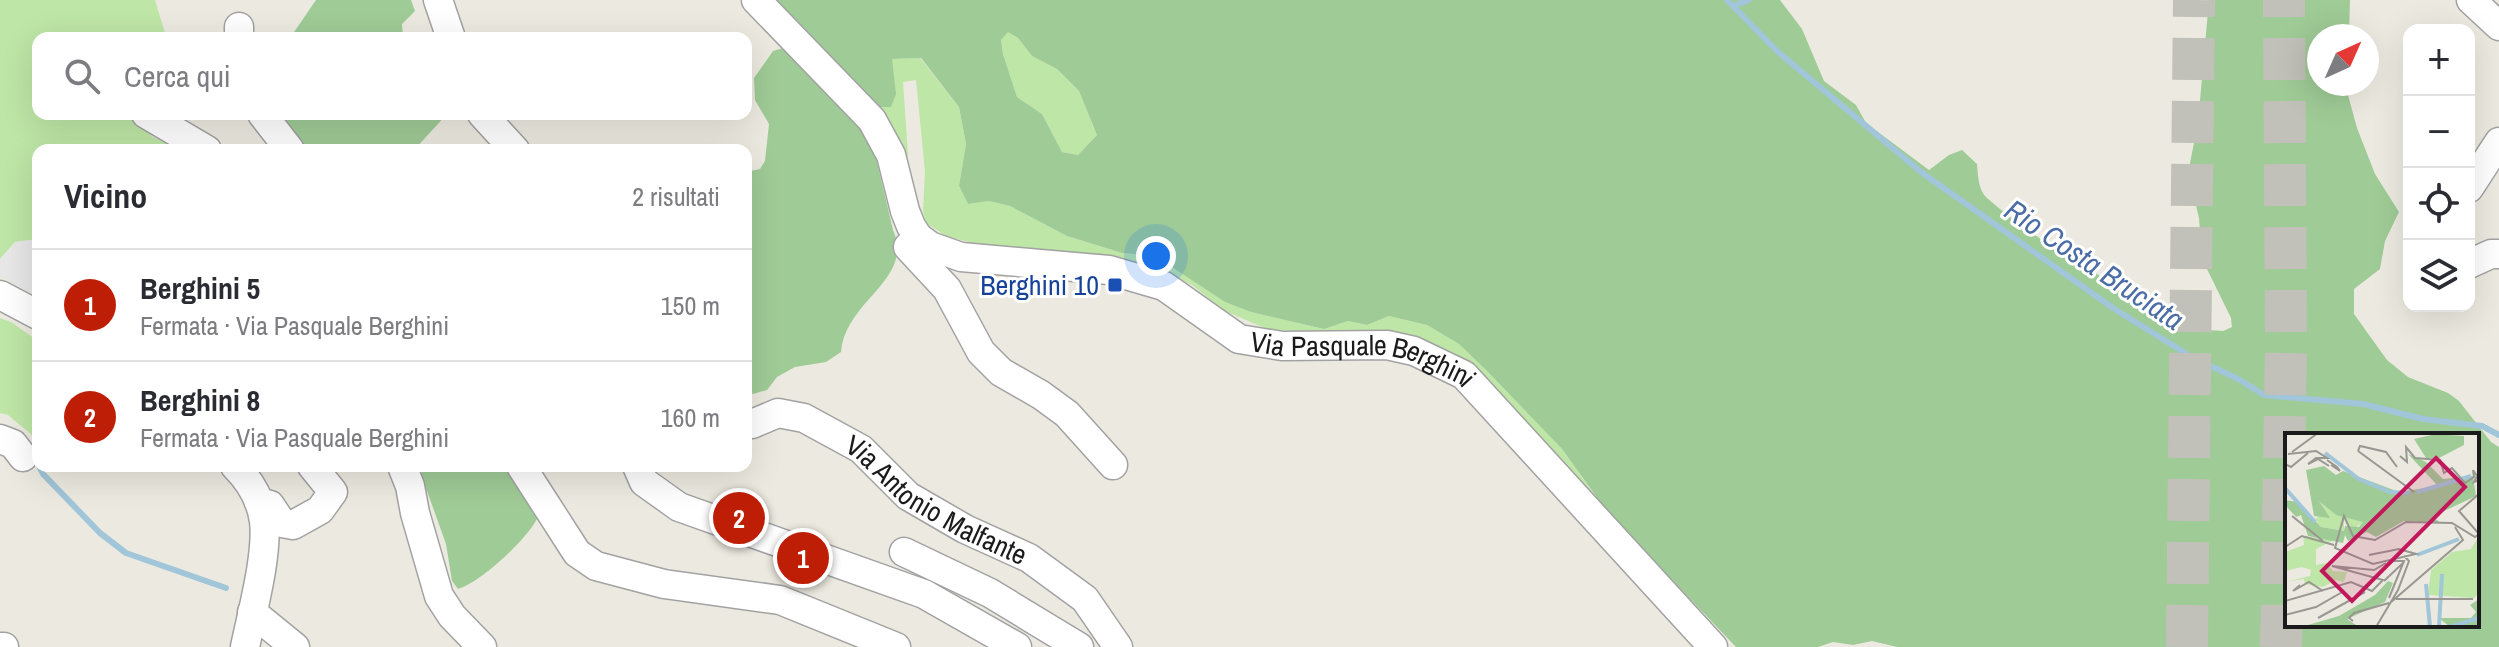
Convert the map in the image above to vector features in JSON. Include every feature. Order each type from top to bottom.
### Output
[{"type":"street","points":[[438,0],[449,32]]},
{"type":"street","points":[[756,0],[872,120],[891,155],[905,211],[918,237],[908,247],[947,289],[981,352],[1001,372],[1067,414],[1113,465]]},
{"type":"street","points":[[2471,0],[2499,26]]},
{"type":"street","points":[[156,120],[197,144]]},
{"type":"street","points":[[267,120],[285,144]]},
{"type":"street","points":[[488,120],[510,144]]},
{"type":"street","points":[[2475,179],[2499,142]]},
{"type":"street","name":"Via Pasquale Berghini","points":[[918,237],[930,246],[961,257],[1109,270],[1164,286],[1239,339],[1282,346],[1387,345],[1414,351],[1464,375],[1713,647]]},
{"type":"street","points":[[2475,261],[2499,254]]},
{"type":"street","points":[[0,295],[32,312]]},
{"type":"street","name":"Via Antonio Malfante","points":[[752,424],[778,413],[804,418],[861,449],[908,496],[965,529],[1029,558],[1085,599],[1112,638],[1120,630],[1143,647]]},
{"type":"street","points":[[0,439],[13,444],[23,457]]},
{"type":"street","points":[[241,472],[248,479],[259,502],[264,522],[263,548],[245,647]]},
{"type":"street","points":[[259,502],[270,505],[282,523],[293,525],[320,510],[333,492],[317,472]]},
{"type":"street","points":[[404,472],[439,596],[452,616],[482,647]]},
{"type":"street","points":[[525,472],[577,553],[596,566],[664,584],[780,600],[859,639],[896,647]]},
{"type":"street","points":[[640,472],[644,482],[679,507],[924,594],[1017,647]]},
{"type":"street","name":"Via Antonio Malfante","points":[[904,552],[990,593],[1077,646]]},
{"type":"street","points":[[252,612],[295,647]]},
{"type":"green space","points":[[0,0],[155,0],[165,32],[32,32],[32,120],[135,120],[153,137],[168,144],[32,144],[32,240],[15,242],[0,259]]},
{"type":"green space","points":[[316,0],[411,0],[415,11],[402,24],[403,32],[294,32]]},
{"type":"green space","points":[[767,0],[1780,0],[1802,29],[1824,81],[1856,105],[1866,123],[1929,170],[1949,155],[1962,150],[1977,164],[1984,195],[2034,234],[2194,329],[2223,331],[2232,327],[2231,318],[2206,267],[2188,173],[2198,123],[2209,0],[2350,0],[2349,24],[2307,24],[2307,96],[2348,96],[2375,174],[2399,212],[2385,241],[2380,269],[2354,289],[2354,314],[2387,360],[2408,377],[2448,393],[2459,401],[2491,442],[2499,447],[2499,647],[1897,647],[1872,641],[1853,645],[1833,642],[1818,647],[1736,647],[1608,513],[1562,449],[1459,344],[1427,325],[1389,316],[1367,325],[1348,321],[1324,329],[1251,312],[1225,302],[1155,256],[1122,253],[1067,236],[1010,206],[989,201],[968,204],[959,186],[966,144],[959,107],[921,58],[892,59],[896,94],[891,107],[879,107]],"holes":[[[1008,32],[1018,38],[1032,56],[1057,69],[1079,91],[1097,135],[1078,155],[1062,152],[1042,114],[1017,97],[1001,40]]]},
{"type":"green space","points":[[1007,31],[1018,38],[1032,56],[1057,69],[1079,91],[1097,135],[1078,155],[1062,152],[1042,114],[1017,97],[1003,54],[1001,40]]},
{"type":"green space","points":[[786,47],[872,141],[897,247],[895,263],[854,318],[845,334],[841,352],[826,362],[795,367],[777,377],[767,390],[753,394],[752,171],[760,169],[765,161],[769,124],[755,100],[754,78],[773,51]]},
{"type":"green space","points":[[920,58],[959,107],[966,144],[959,186],[968,204],[989,201],[1010,206],[1067,236],[1122,253],[1155,256],[1225,302],[1251,312],[1324,329],[1348,321],[1367,325],[1389,316],[1427,325],[1459,344],[1562,449],[1607,513],[1490,386],[1305,332],[1267,329],[1225,311],[1192,285],[1167,273],[976,244],[946,236],[926,223],[923,211],[925,172],[916,80],[903,82],[908,154],[904,170],[879,107],[891,106],[892,59]]},
{"type":"green space","points":[[285,120],[442,120],[420,144],[300,144]]},
{"type":"green space","points":[[0,318],[32,337],[32,435],[8,415],[0,413]]},
{"type":"green space","points":[[511,472],[537,519],[502,559],[458,589],[452,581],[446,544],[421,474]]},
{"type":"shaded area","points":[[32,240],[32,294],[0,276],[0,259],[15,242]]},
{"type":"waterway","name":"Rio Costa Bruciata","points":[[1727,0],[1777,51],[1921,172],[2113,308],[2190,356],[2264,395],[2363,404],[2423,419],[2482,426],[2499,435]]},
{"type":"waterway","points":[[1733,6],[1749,0]]},
{"type":"waterway","points":[[42,472],[100,533],[126,553],[226,588]]},
{"type":"tunnel","points":[[2187,647],[2194,0]]},
{"type":"tunnel","points":[[2281,647],[2286,344],[2284,0]]},
{"type":"place","name":"Berghini 10","points":[[1115,285]]},
{"type":"place","name":"Berghini 8","points":[[739,518]]},
{"type":"place","name":"Berghini 5","points":[[803,558]]}]
